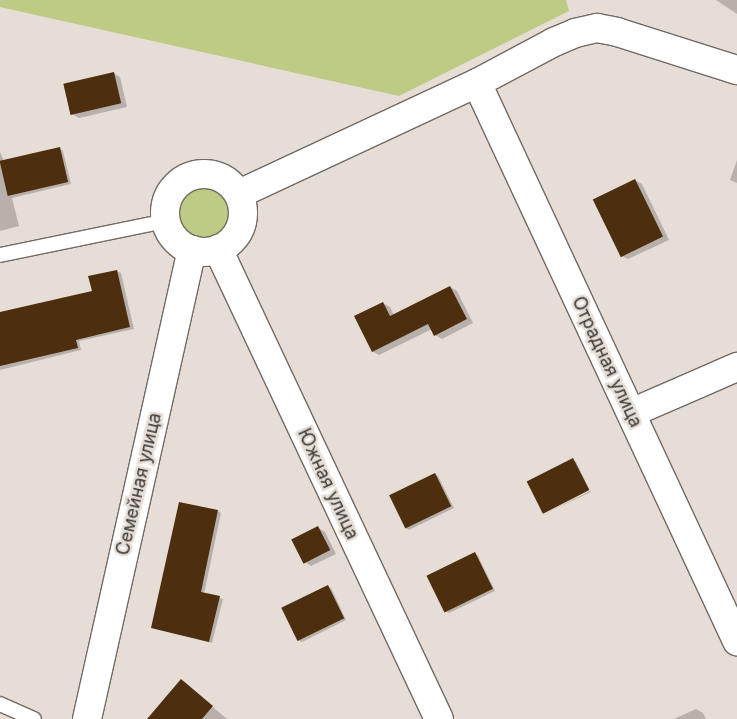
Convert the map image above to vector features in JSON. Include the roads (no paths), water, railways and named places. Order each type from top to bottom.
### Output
[{"type":"street","points":[[239,194],[477,83],[554,42],[575,33],[597,28],[617,32],[737,70]]},
{"type":"street","name":"Отрадная улица","points":[[477,83],[737,641]]},
{"type":"street","points":[[197,174],[210,174],[231,184],[239,194],[243,207],[243,220],[238,233],[229,243],[205,250],[180,243],[171,233],[166,221],[166,208],[169,196],[186,178],[197,174]]},
{"type":"street","name":"Семейная улица","points":[[87,719],[205,250]]},
{"type":"street","name":"Южная улица","points":[[205,250],[439,719]]},
{"type":"street","points":[[631,413],[737,367]]},
{"type":"lane","points":[[0,254],[166,221]]},
{"type":"lane","points":[[0,704],[34,719]]}]
